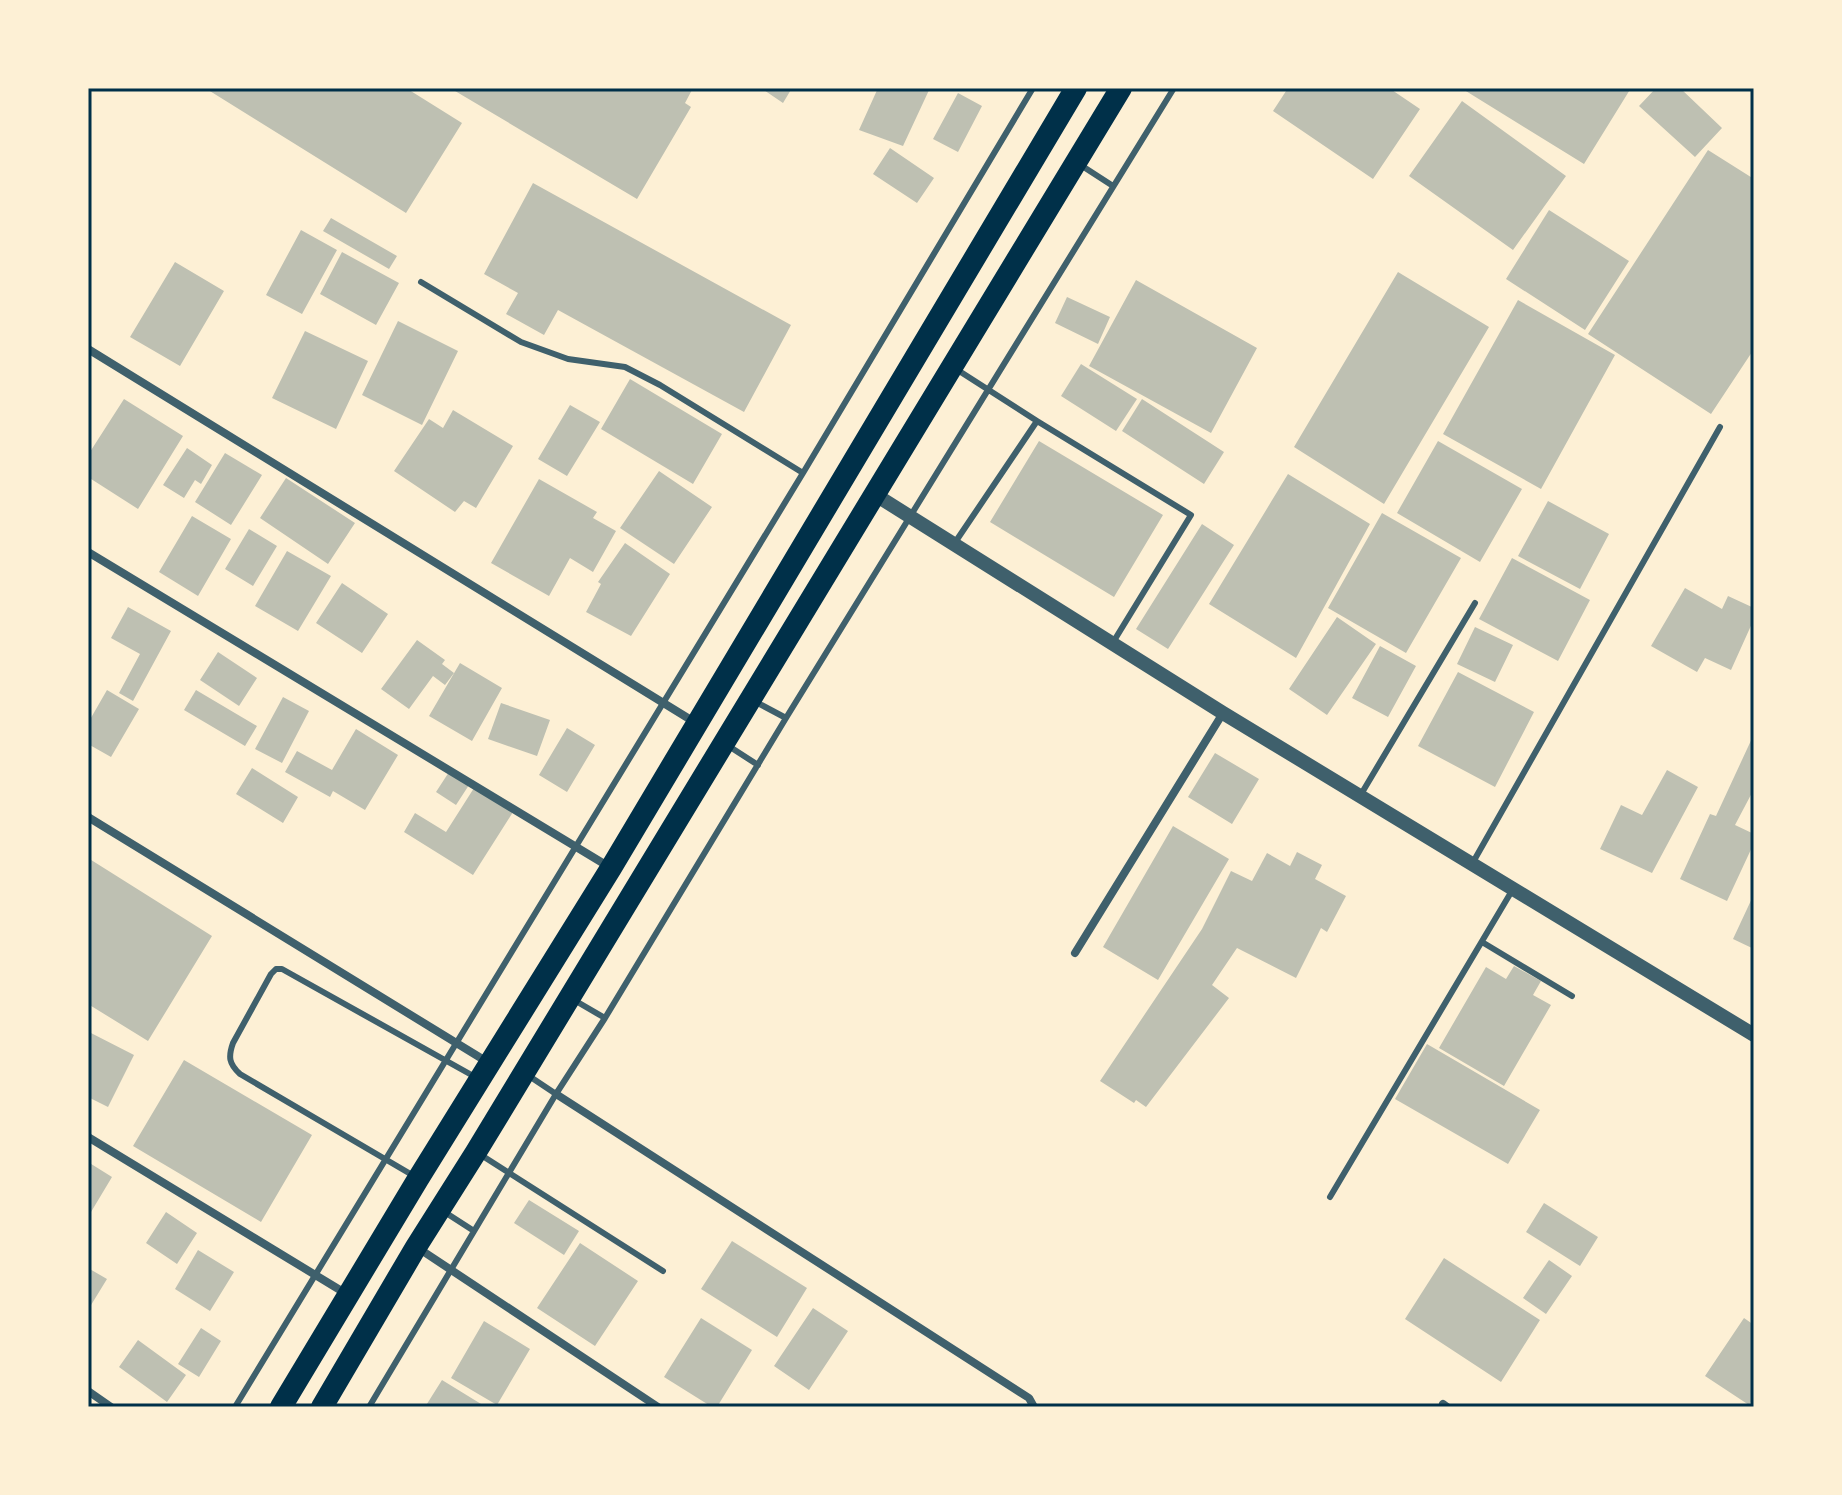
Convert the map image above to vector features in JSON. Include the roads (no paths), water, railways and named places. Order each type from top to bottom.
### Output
[{"type":"highway","points":[[281,1407],[611,868],[1076,88]]},
{"type":"highway","points":[[322,1407],[522,1072],[1121,88]]},
{"type":"street","points":[[88,349],[697,723]]},
{"type":"street","points":[[874,494],[1223,713],[1754,1035]]},
{"type":"street","points":[[88,552],[611,868]]},
{"type":"street","points":[[1075,953],[1223,713]]},
{"type":"street","points":[[88,817],[457,1043],[485,1072]]},
{"type":"street","points":[[556,1094],[1029,1398],[1034,1407]]},
{"type":"street","points":[[88,1137],[350,1295]]},
{"type":"street","points":[[416,1247],[658,1407]]},
{"type":"street","points":[[88,1391],[111,1407]]},
{"type":"lane","points":[[235,1407],[803,473],[1033,88]]},
{"type":"lane","points":[[369,1407],[556,1094],[1174,88]]},
{"type":"lane","points":[[1076,162],[1113,186]]},
{"type":"lane","points":[[421,282],[521,342],[568,359],[625,367],[660,385],[803,473]]},
{"type":"lane","points":[[952,366],[1191,515],[1112,644]]},
{"type":"lane","points":[[954,545],[1037,421]]},
{"type":"lane","points":[[1472,864],[1720,427]]},
{"type":"lane","points":[[1360,796],[1475,603]]},
{"type":"lane","points":[[751,699],[786,718]]},
{"type":"lane","points":[[723,743],[758,765]]},
{"type":"lane","points":[[1330,1197],[1513,889]]},
{"type":"lane","points":[[1482,942],[1572,996]]},
{"type":"lane","points":[[418,1179],[231,1066],[228,1055],[233,1043],[271,974],[276,969],[282,969],[446,1061],[485,1072]]},
{"type":"lane","points":[[568,997],[605,1018]]},
{"type":"lane","points":[[522,1072],[556,1094]]},
{"type":"lane","points":[[476,1152],[663,1271]]},
{"type":"lane","points":[[440,1209],[474,1231]]}]
